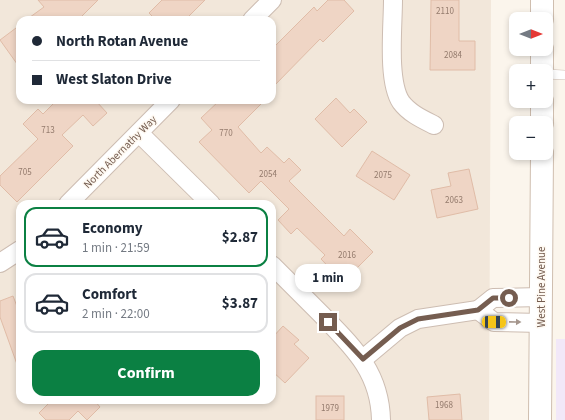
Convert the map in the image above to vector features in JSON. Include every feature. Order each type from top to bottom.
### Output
[{"type":"street","points":[[256,16],[272,0]]},
{"type":"street","points":[[393,0],[393,84],[401,102],[416,116],[434,125]]},
{"type":"street","points":[[542,0],[542,12]]},
{"type":"street","name":"North Abernathy Way","points":[[72,200],[168,104]]},
{"type":"street","points":[[139,132],[206,200]]},
{"type":"street","name":"West Pine Avenue","points":[[540,420],[542,160]]},
{"type":"street","points":[[0,263],[16,253]]},
{"type":"street","points":[[276,269],[351,344],[363,359],[373,379],[379,398],[381,420]]},
{"type":"street","points":[[363,359],[400,328],[418,319],[478,310],[493,298],[541,298]]},
{"type":"street","points":[[478,310],[494,322],[541,323]]},
{"type":"lane","points":[[553,74],[565,75]]},
{"type":"shaded area","points":[[0,0],[491,0],[489,420],[0,420]]},
{"type":"shaded area","points":[[556,339],[565,339],[565,420],[556,420]]},
{"type":"building","points":[[38,0],[98,0],[82,16],[32,16],[44,7]]},
{"type":"building","points":[[162,0],[205,0],[189,16],[152,16],[149,13]]},
{"type":"building","points":[[328,0],[344,0],[354,11],[323,42],[320,39],[276,84],[276,45],[314,7],[317,11]]},
{"type":"building","points":[[431,0],[459,0],[459,41],[475,41],[475,70],[430,70]]},
{"type":"building","points":[[16,28],[16,62],[0,40]]},
{"type":"building","points":[[336,98],[350,113],[354,109],[367,122],[342,147],[315,119]]},
{"type":"building","points":[[53,104],[99,104],[107,113],[93,126],[83,115],[62,135],[73,146],[19,200],[16,201],[0,185],[0,176],[38,139],[23,124],[38,109],[43,114]]},
{"type":"building","points":[[216,104],[261,104],[238,127],[261,153],[267,147],[284,163],[289,158],[301,170],[289,181],[344,236],[350,229],[373,252],[343,282],[321,259],[325,255],[297,228],[291,234],[278,220],[289,209],[261,181],[249,193],[199,142],[212,130],[201,118]]},
{"type":"building","points":[[372,151],[410,175],[394,200],[356,176]]},
{"type":"building","points":[[469,169],[478,209],[437,218],[431,190],[451,186],[448,173]]},
{"type":"building","points":[[13,296],[16,304],[16,361],[0,317],[0,301]]},
{"type":"building","points":[[283,326],[299,340],[294,344],[309,358],[285,383],[276,375],[276,334]]},
{"type":"building","points":[[460,394],[462,420],[429,420],[427,397]]},
{"type":"building","points":[[316,396],[344,396],[344,420],[316,420]]},
{"type":"building","points":[[48,404],[97,404],[100,407],[87,420],[78,411],[69,420],[46,420],[39,413]]},
{"type":"route","points":[[328,322],[351,344],[363,359],[400,328],[418,319],[478,310],[493,298],[509,298]]}]
